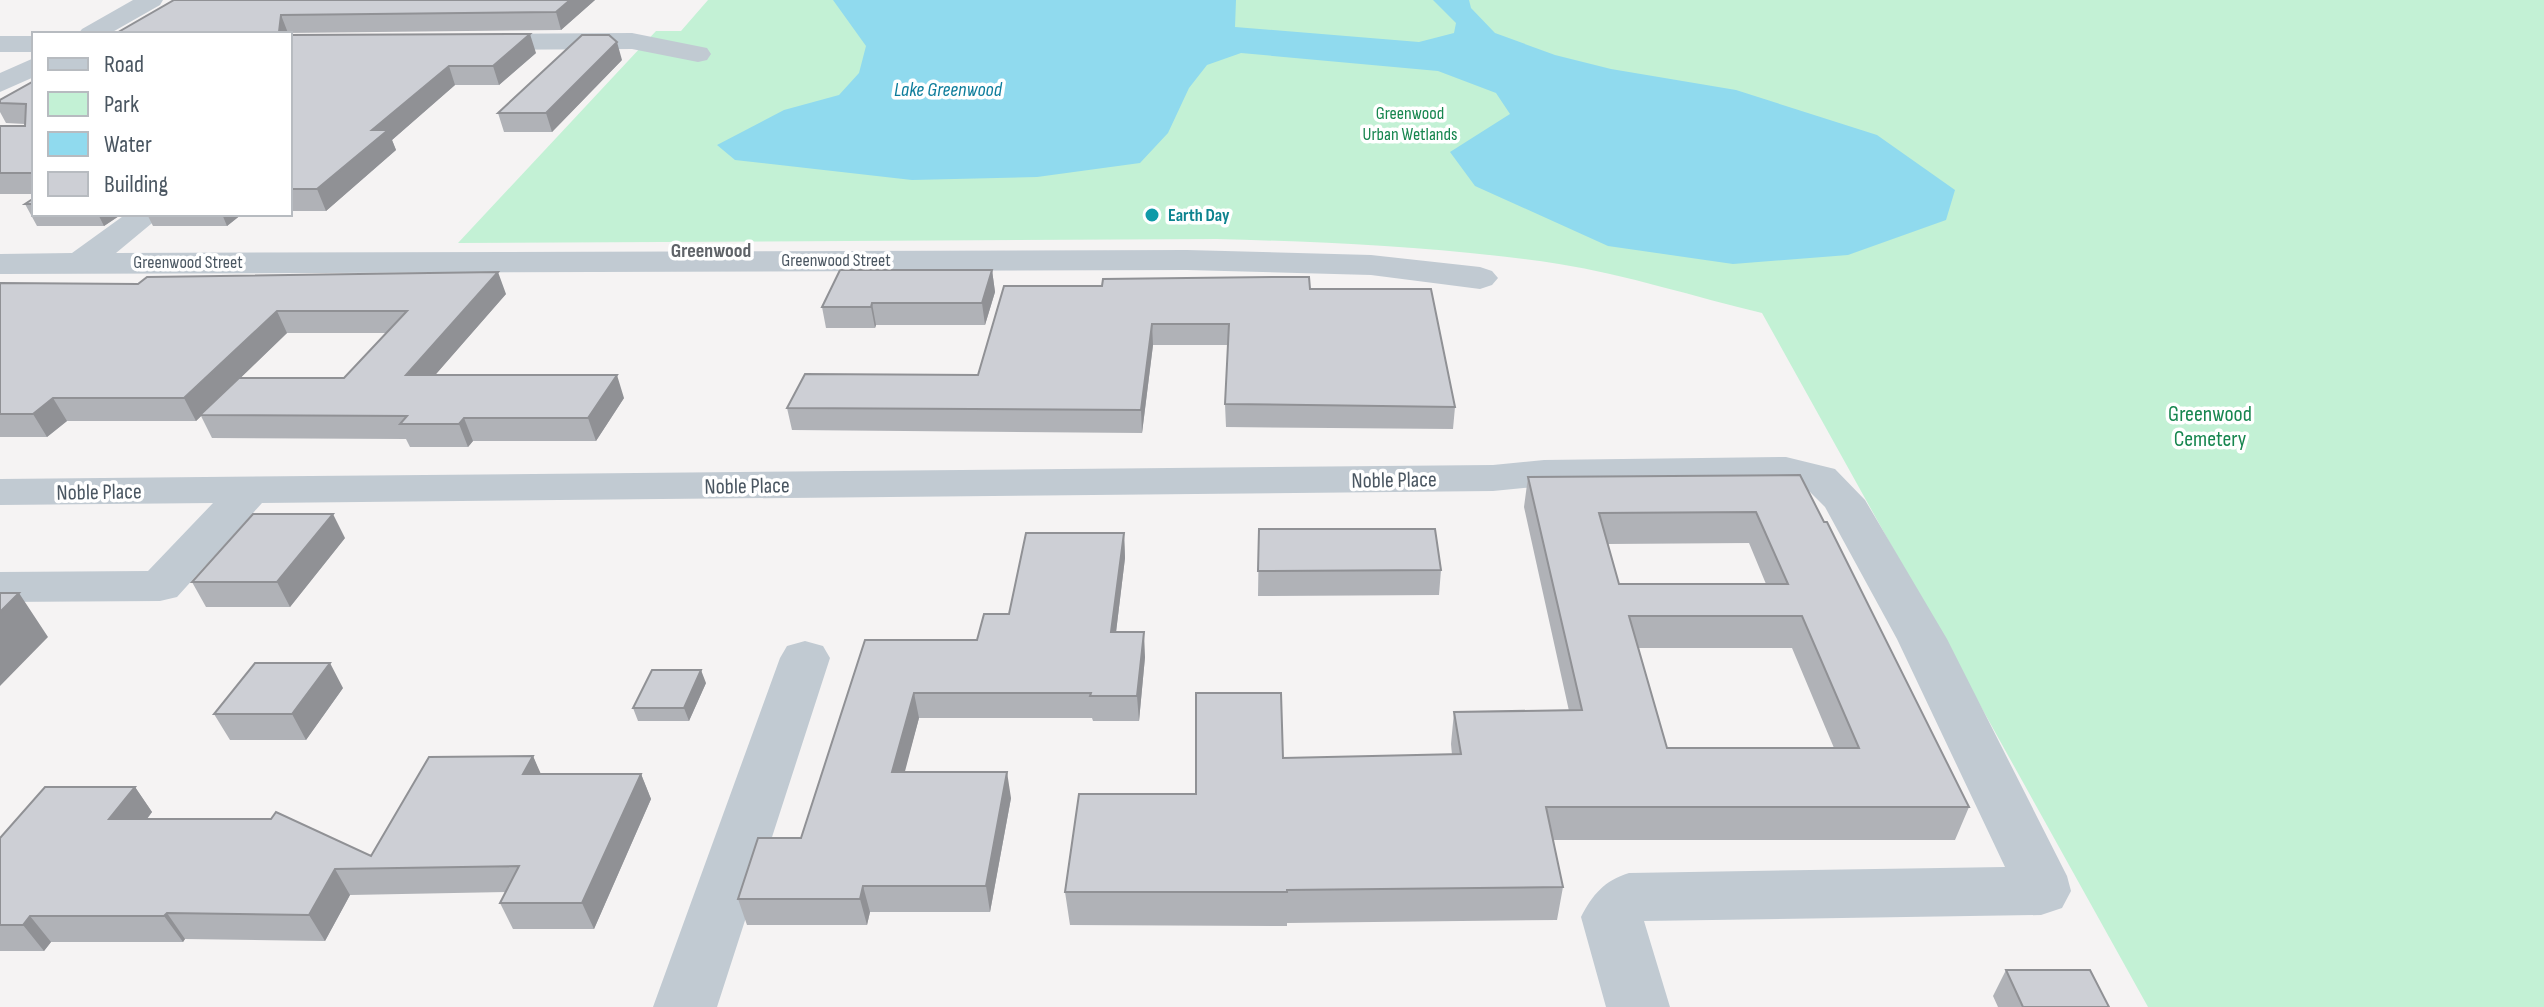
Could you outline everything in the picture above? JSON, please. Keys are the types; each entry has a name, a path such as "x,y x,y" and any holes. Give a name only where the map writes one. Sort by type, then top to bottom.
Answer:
{"street":[{"path":"95,32 151,0"},
{"path":"446,42 632,41 698,54"},
{"path":"0,44 32,44"},
{"path":"0,84 32,67"},
{"path":"81,263 144,216"},
{"name":"Greenwood Street","path":"0,264 1187,260 1371,265 1480,278"},
{"name":"Noble Place","path":"0,492 1493,478 1544,473 1786,470 1820,478 1843,500 1922,639 2038,876 2041,891 1629,897 1611,917 1638,1007"},
{"path":"0,587 160,586 251,489"},
{"path":"685,1007 805,658"}],"green space":[{"name":"Greenwood Cemetery","path":"708,0 2544,0 2544,1007 2148,1007 1762,313 1559,264 1474,253 1346,244 1217,239 458,243 656,31 681,31"}],"water":[{"name":"Lake Greenwood","path":"833,0 1236,0 1235,27 1419,42 1454,33 1456,23 1433,0 1469,0 1471,8 1495,33 1555,55 1611,69 1736,90 1877,135 1955,190 1946,220 1848,255 1733,264 1608,246 1475,186 1450,152 1510,114 1496,93 1438,71 1241,53 1207,65 1189,88 1168,133 1140,163 1037,177 912,180 735,160 717,145 784,110 839,95 859,73 866,46"}],"building":[{"path":"174,0 570,0 556,12 281,15 279,32 118,32"},
{"path":"530,34 493,66 449,66 372,130 388,130 317,189 292,189 292,35"},
{"path":"582,35 609,35 617,42 546,113 498,113"},
{"path":"32,82 32,173 0,173 0,126 25,126 26,104 0,103 0,100"},
{"path":"840,270 992,270 982,303 872,303 871,307 822,307"},
{"path":"498,272 406,375 617,375 588,418 464,418 459,424 400,424 407,416 200,415 239,378 344,378 407,311 277,311 184,398 53,398 33,414 0,414 0,283 138,284 147,277"},
{"path":"1309,277 1310,289 1431,289 1455,407 1225,404 1229,324 1152,324 1141,410 787,408 805,374 978,375 1004,286 1102,286 1103,279"},
{"path":"1800,475 1824,522 1827,522 1969,807 1546,807 1563,887 1065,892 1079,794 1196,794 1196,693 1281,693 1283,758 1461,754 1454,712 1582,710 1528,477","holes":["1756,512 1788,584 1619,584 1599,513","1629,616 1802,616 1859,748 1667,748"]},
{"path":"253,514 333,514 277,582 192,582"},
{"path":"1259,529 1435,529 1441,570 1258,571"},
{"path":"1026,533 1124,533 1111,632 1144,632 1137,696 914,693 892,772 1007,772 986,886 863,886 860,899 738,899 758,838 801,838 865,640 977,640 984,614 1009,614"},
{"path":"0,593 19,593 0,612"},
{"path":"255,663 330,663 292,714 214,714"},
{"path":"652,670 701,670 684,708 633,708"},
{"path":"533,756 523,774 641,774 582,903 500,903 519,866 335,869 309,915 167,913 164,916 30,916 23,925 0,925 0,838 45,787 135,787 109,819 271,819 276,812 371,856 429,757"},
{"path":"2006,970 2090,970 2109,1007 2023,1007"}],"place":[{"name":"Earth Day","path":"1152,215"}],"district":[{"name":"Greenwood","path":"711,250"}],"park label":[{"name":"Greenwood Urban Wetlands","path":"1410,123"}]}
